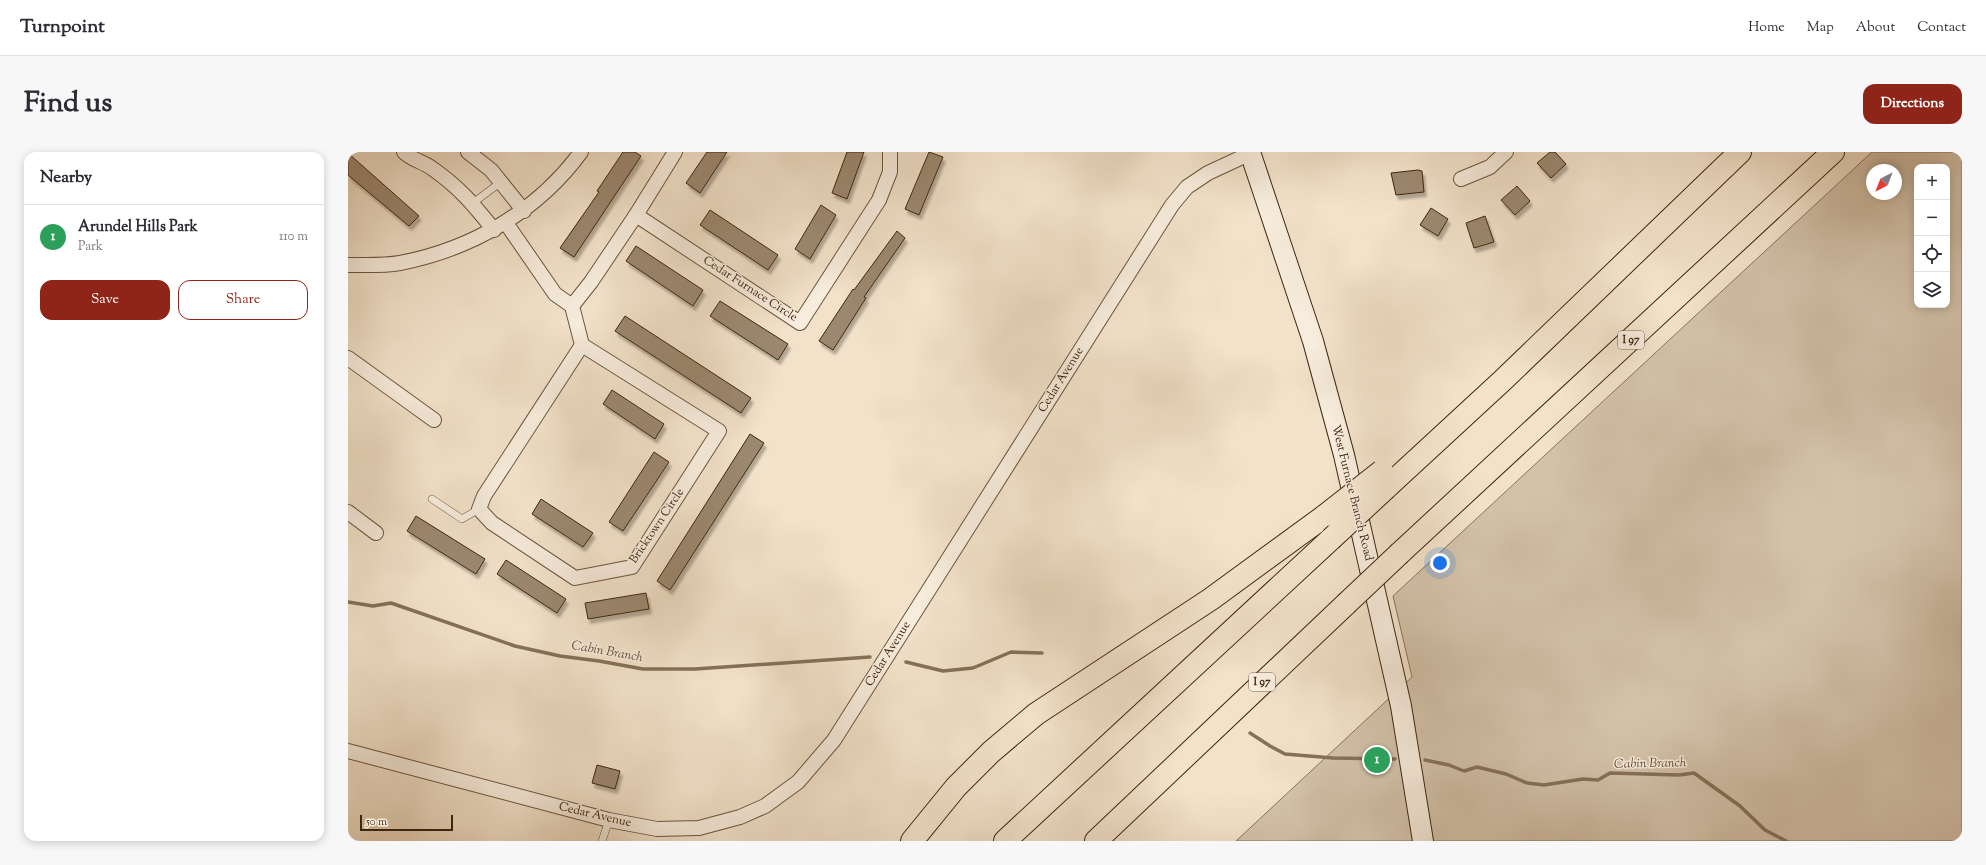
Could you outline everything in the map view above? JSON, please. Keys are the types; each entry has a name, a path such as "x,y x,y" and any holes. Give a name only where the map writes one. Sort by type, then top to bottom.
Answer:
{"highway":[{"path":"1004,841 1331,539 1384,480 1508,375 1739,152"},
{"name":"I 97","path":"1212,730 1400,553 1833,152"},
{"path":"912,841 956,787 991,752 1036,714 1211,599 1326,515 1384,480"},
{"path":"1083,841 1212,730"},
{"path":"1096,841 1212,730"}],"main road":[{"name":"West Furnace Branch Road","path":"1250,152 1313,341 1344,455 1401,706 1423,841"}],"street":[{"path":"404,152 409,157 431,167 449,180 473,204 500,226 555,294 572,306 582,345 484,496 479,509"},
{"path":"468,152 491,170 524,210"},
{"path":"348,265 399,263 441,252 500,226 539,199 568,170 581,152"},
{"path":"572,306 591,282 636,215 675,152"},
{"name":"Cedar Furnace Circle","path":"636,215 800,323 879,200 890,172 890,152"},
{"name":"Cedar Avenue","path":"348,751 609,820 657,829 699,828 740,817 765,806 798,782 834,740 1172,204 1187,187 1208,173 1250,152"},
{"path":"1462,179 1490,166 1506,152"},
{"name":"Bricktown Circle","path":"479,509 492,524 575,578 632,567 719,431 582,345"},
{"path":"348,358 434,420"},
{"path":"348,512 376,533"}],"lane":[{"path":"473,204 501,182"},
{"path":"432,499 462,519 479,509"},
{"path":"602,841 609,820"}],"shaded area":[{"path":"1872,152 1962,152 1962,841 1236,841 1412,677 1393,596"}],"building":[{"path":"623,152 635,152 641,156 574,257 560,248 599,192 597,191"},
{"path":"707,152 727,152 700,193 686,183"},
{"path":"847,152 864,152 847,199 832,193"},
{"path":"929,152 943,157 919,215 905,209"},
{"path":"1550,152 1555,152 1566,164 1551,178 1537,163"},
{"path":"348,153 419,216 409,226 348,175"},
{"path":"1418,170 1422,171 1424,192 1396,195 1391,173"},
{"path":"1517,186 1530,201 1515,215 1501,200"},
{"path":"821,205 836,215 810,259 795,249"},
{"path":"1431,208 1448,219 1438,236 1420,225"},
{"path":"710,210 778,255 768,270 700,225"},
{"path":"1485,216 1494,242 1474,248 1466,223"},
{"path":"897,231 905,238 864,297 866,298 833,350 819,341 853,289 854,290"},
{"path":"636,246 703,290 693,306 626,261"},
{"path":"720,301 788,344 778,360 710,316"},
{"path":"625,316 751,398 741,413 615,331"},
{"path":"612,390 664,424 655,439 603,404"},
{"path":"750,434 764,443 670,590 657,581"},
{"path":"654,452 669,462 623,531 609,522"},
{"path":"541,499 593,533 583,547 532,514"},
{"path":"416,516 485,559 476,574 407,531"},
{"path":"506,560 566,599 557,613 497,574"},
{"path":"646,593 649,609 588,619 585,603"},
{"path":"597,765 620,771 615,789 592,783"}],"waterway":[{"name":"Cabin Branch","path":"348,602 373,606 391,603 515,646 560,656 643,669 695,669 870,657"},
{"name":"Cabin Branch","path":"906,662 943,671 973,668 1011,652 1042,653"},
{"name":"Cabin Branch","path":"1250,733 1285,754 1333,758 1395,759"},
{"name":"Cabin Branch","path":"1425,760 1449,765 1464,771 1477,767 1506,774 1527,783 1544,785 1583,779 1598,780 1610,773 1679,775 1694,773 1740,806 1765,830 1786,841"}],"place":[{"name":"Arundel Hills Park","path":"1377,760"}]}
